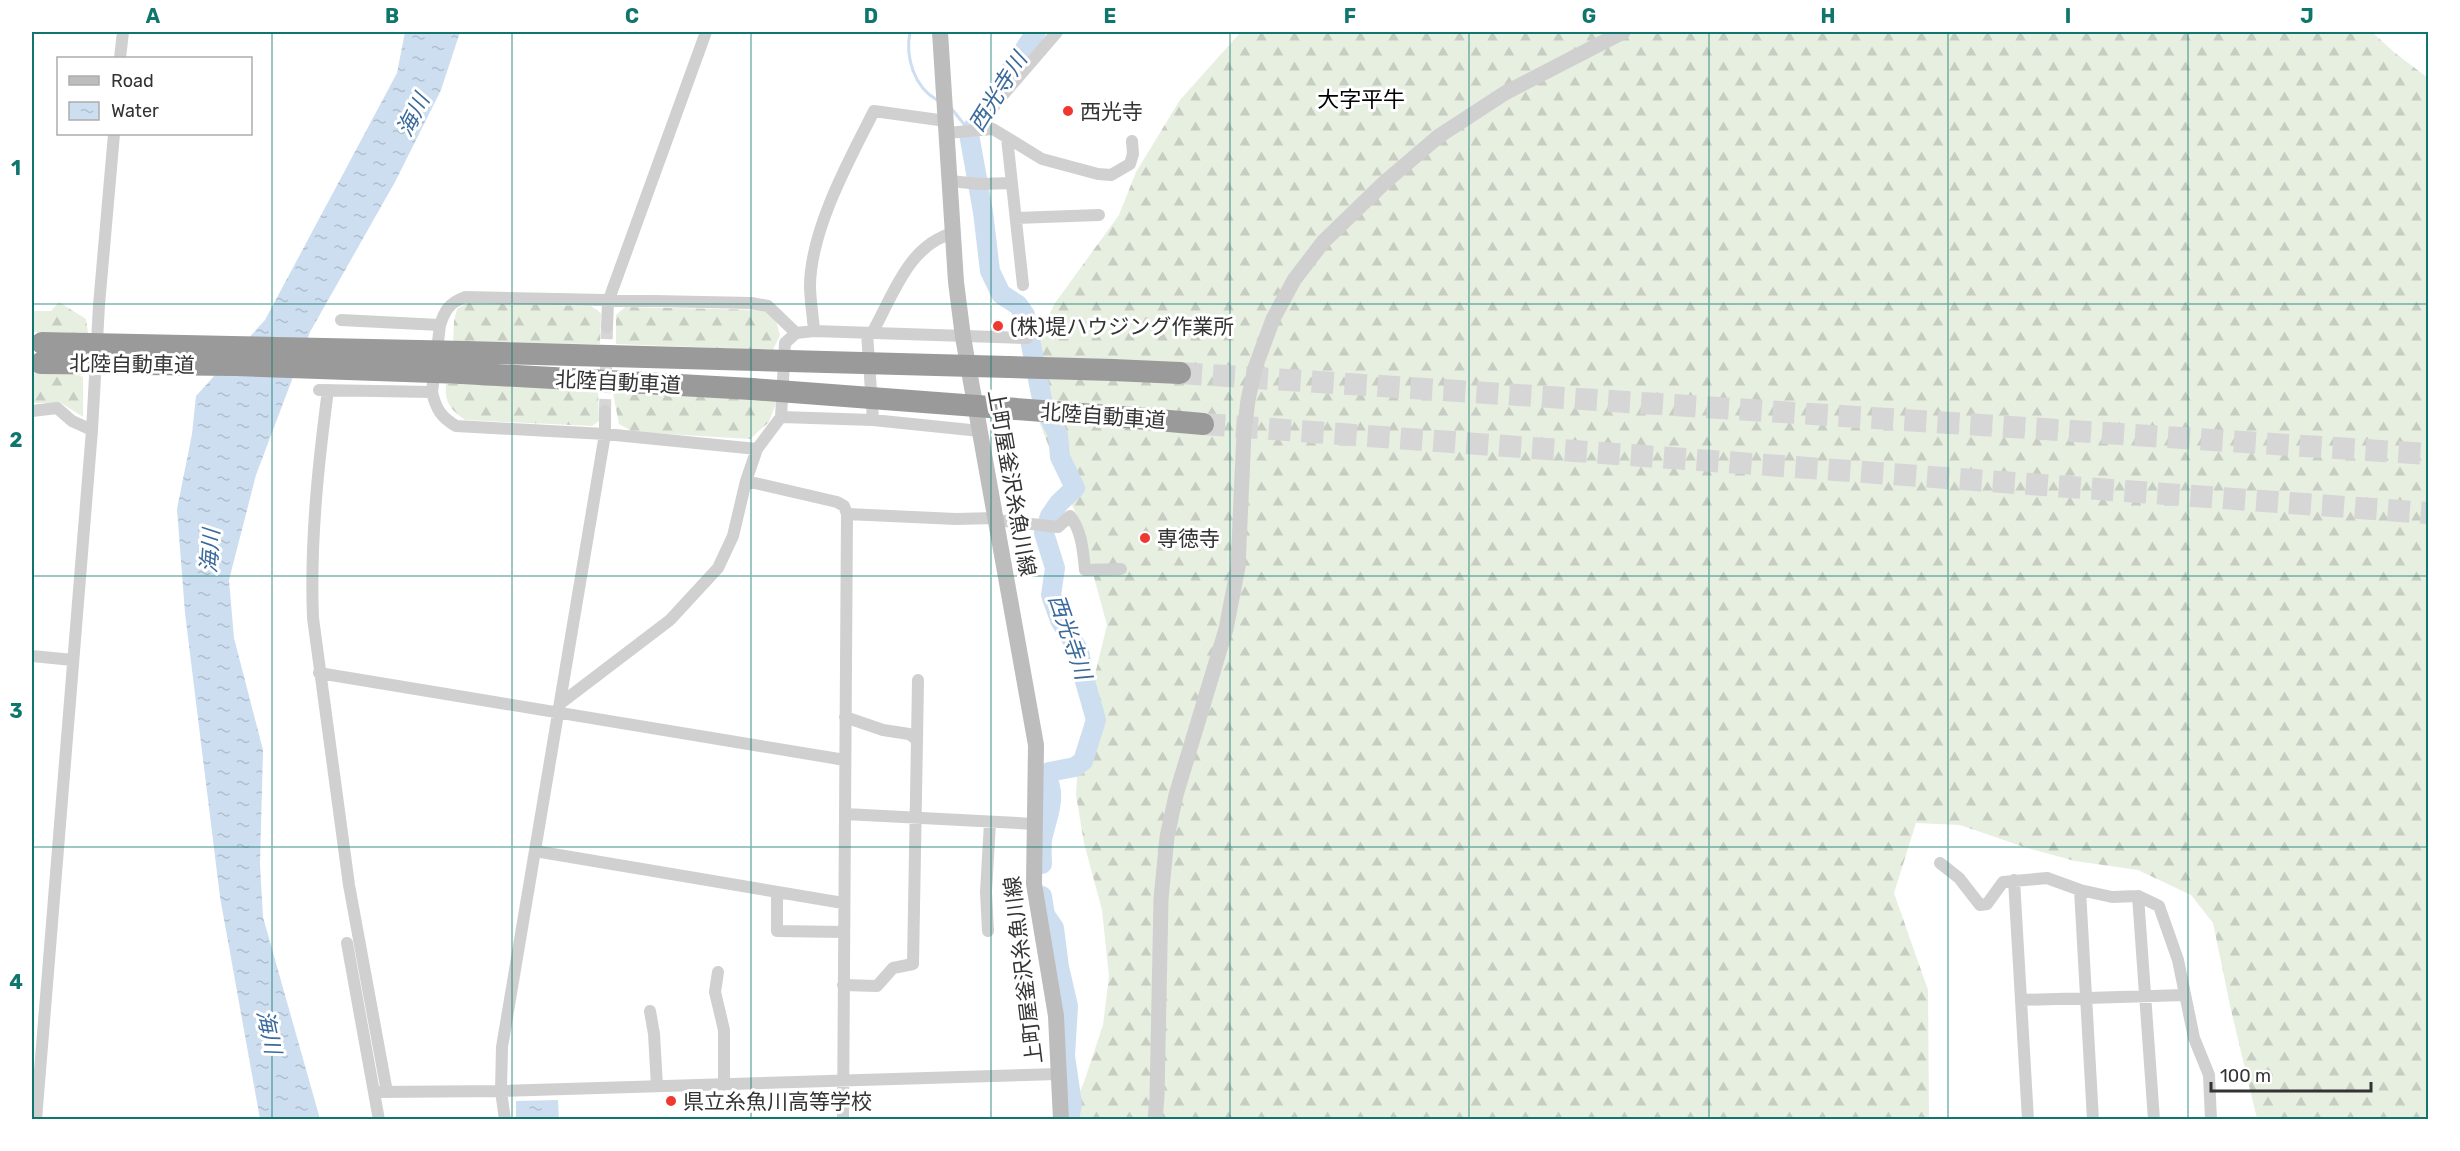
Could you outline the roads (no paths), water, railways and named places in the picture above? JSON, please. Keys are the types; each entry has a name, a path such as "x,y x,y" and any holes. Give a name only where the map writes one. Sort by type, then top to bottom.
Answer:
{"highway":[{"name":"北陸自動車道","path":"36,353 236,365 756,360 1180,373"},
{"name":"北陸自動車道","path":"464,363 752,389 1203,424"}],"main road":[{"name":"上町屋釜沢糸魚川線","path":"940,32 956,282 963,337 1035,735 1038,767 1034,884 1056,1016 1061,1119"}],"street":[{"path":"120,57 123,32"},
{"path":"607,327 608,302 706,32"},
{"path":"983,128 996,103 1057,32"},
{"path":"1155,1119 1162,889 1167,837 1176,795 1226,628 1238,567 1244,432 1248,400 1255,368 1273,319 1294,280 1323,242 1385,182 1439,136 1505,93 1623,32"},
{"path":"814,331 810,284 816,248 836,187 874,111 946,127 993,129 1049,162 1104,175 1111,175 1130,164 1133,154 1132,141"},
{"path":"36,1119 36,1080 92,430 99,305 114,135"},
{"path":"1007,138 1023,285"},
{"path":"950,181 980,184 1012,183"},
{"path":"1016,218 1099,214"},
{"path":"873,420 869,333 914,257 942,236 953,232"},
{"path":"757,449 605,434 456,426 444,419 436,408 432,392 440,325 446,309 452,302 465,297 608,302 751,303 768,306 796,333"},
{"path":"340,320 440,325"},
{"path":"560,708 670,620 718,568 734,536 746,481 757,449 782,417 784,343 796,333 814,331 1027,338"},
{"path":"379,1119 381,1092 349,885 313,618 311,575 317,472 323,390 432,392"},
{"path":"32,411 57,408 72,421 92,430"},
{"path":"505,1119 501,1091 502,1047 605,434 605,411"},
{"path":"782,417 873,420 980,431"},
{"path":"746,481 837,502 844,506 847,514 843,1119"},
{"path":"847,514 996,519 1058,528 1070,516 1079,532 1085,570 1121,569"},
{"path":"32,656 73,660"},
{"path":"319,673 560,708 845,760"},
{"path":"843,985 878,986 893,968 913,964 918,680"},
{"path":"845,717 883,730 909,734 917,740"},
{"path":"845,814 1035,824"},
{"path":"988,931 986,892 990,822"},
{"path":"535,851 843,903"},
{"path":"1940,863 1959,878 1980,904 1987,904 2003,882 2047,878 2080,890 2112,897 2138,896 2159,906 2178,960 2194,1038 2209,1075 2211,1119"},
{"path":"2014,880 2028,1119"},
{"path":"2080,890 2093,1119"},
{"path":"777,892 777,932 844,932"},
{"path":"2138,896 2154,1119"},
{"path":"347,944 381,1092"},
{"path":"718,972 715,992 724,1030 724,1084"},
{"path":"2021,999 2184,995"},
{"path":"650,1011 654,1034 657,1086"},
{"path":"381,1092 842,1082 1058,1074"}],"water":[{"name":"海川","path":"405,32 460,32 441,90 395,182 310,332 256,475 229,580 234,638 263,750 260,864 263,917 320,1119 260,1119 220,897 185,613 177,509 192,434 196,396 265,320 397,73"},
{"path":"558,1100 559,1119 516,1119 516,1101"}],"waterway":[{"path":"910,32 909,51 913,71 922,87 937,100"},
{"name":"西光寺川","path":"1036,32 969,134 983,212 990,271 1001,294 1018,305 1025,315 1043,404 1058,435 1060,457 1075,488 1059,503 1050,516 1044,533 1055,568 1051,595 1060,620 1079,651 1096,720 1083,761 1075,767 1049,772 1046,776 1051,800 1042,840 1042,864"},
{"path":"951,108 967,128"},
{"name":"西光寺川","path":"1042,896 1045,915 1054,928 1059,967 1068,1006 1065,1056 1072,1104 1069,1120"}],"tunnel":[{"path":"605,411 607,327"},
{"path":"1180,373 2428,454"},
{"path":"1203,424 2428,513"}],"place":[{"name":"西光寺","path":"1068,111"},
{"name":"(株)堤ハウジング作業所","path":"998,326"},
{"name":"専徳寺","path":"1145,538"},
{"name":"県立糸魚川高等学校","path":"671,1101"}],"district":[{"name":"大字平牛","path":"1361,99"}]}
